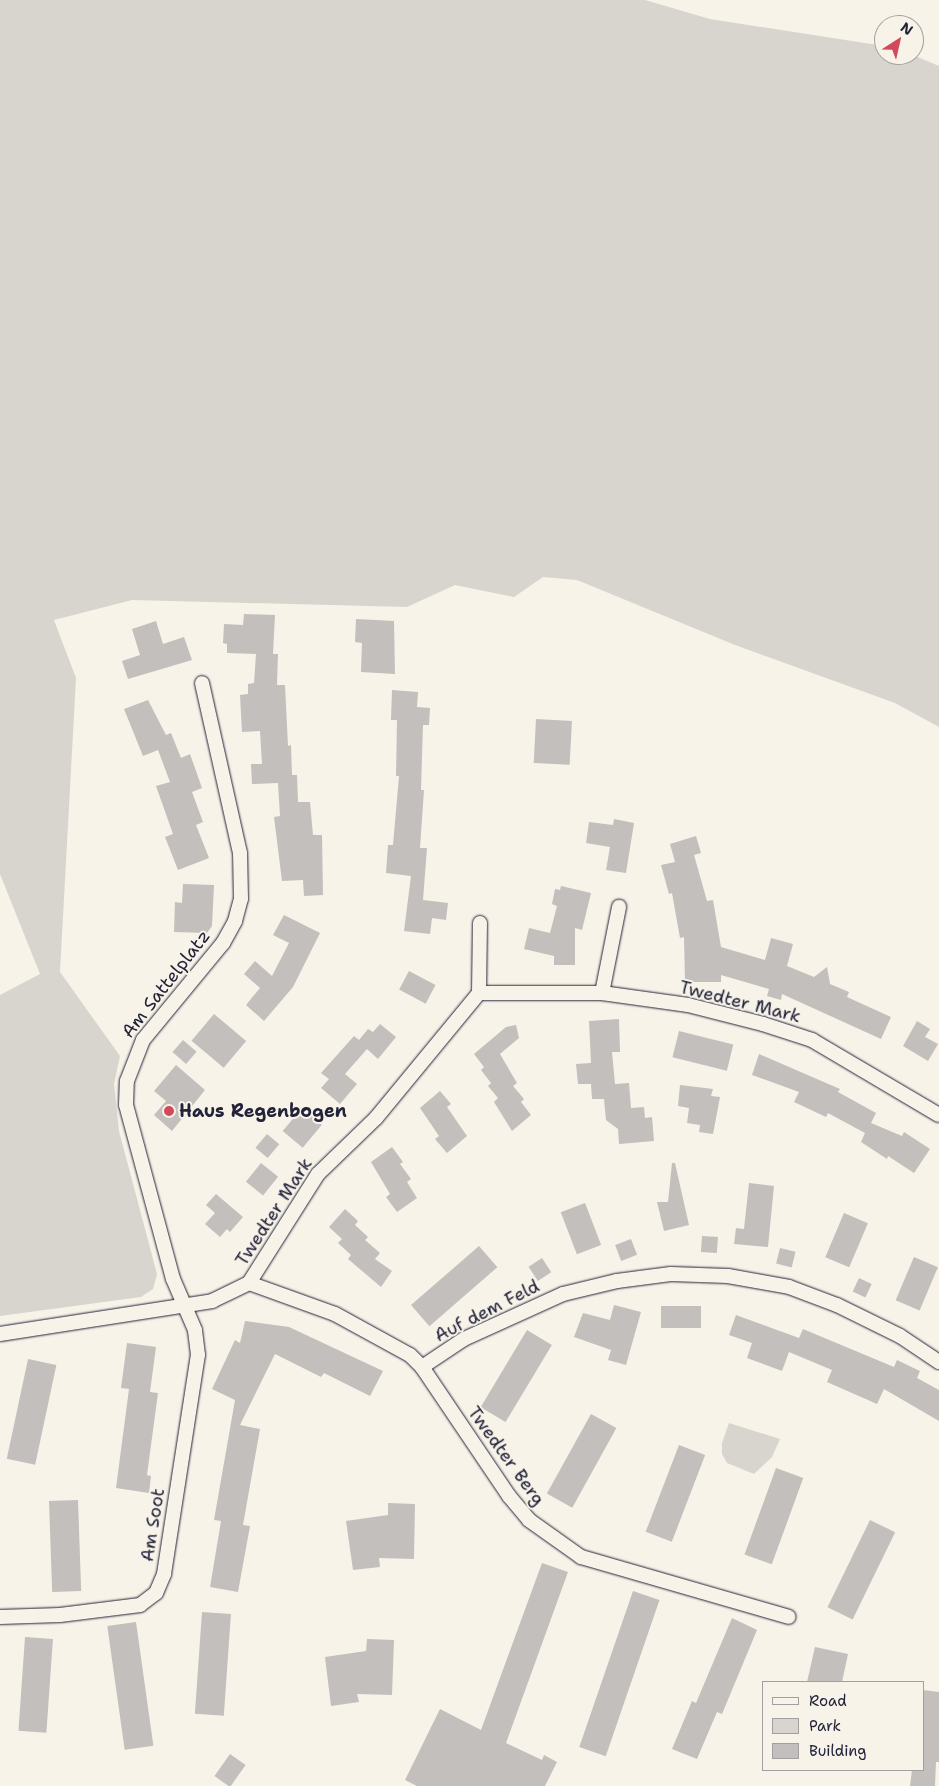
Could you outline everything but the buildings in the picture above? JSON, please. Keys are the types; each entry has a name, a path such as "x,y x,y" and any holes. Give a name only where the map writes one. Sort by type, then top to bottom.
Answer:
{"street":[{"name":"Am Sattelplatz","path":"184,1305 173,1279 126,1105 127,1082 143,1040 223,943 241,899 240,853 202,683"},
{"path":"602,993 620,907"},
{"path":"479,992 480,923"},
{"name":"Twedter Mark","path":"0,1334 212,1301 250,1283 318,1174 382,1112 479,992 602,993 688,1005 763,1024 812,1040 939,1115"},
{"name":"Auf dem Feld","path":"422,1367 464,1339 564,1294 617,1281 671,1274 728,1276 789,1287 861,1316 900,1336 939,1362"},
{"name":"Twedter Berg","path":"250,1283 336,1314 388,1340 422,1367 509,1496 529,1520 558,1543 581,1557 609,1566 789,1617"},
{"name":"Am Soot","path":"0,1617 68,1614 140,1605 156,1592 164,1574 198,1355 195,1330 184,1305"}],"green space":[{"path":"0,0 645,0 710,19 874,44 874,65 924,65 924,60 939,66 939,727 895,703 735,645 577,580 543,577 514,597 455,585 407,607 132,600 54,620 76,678 60,972 120,1056 114,1084 119,1131 157,1274 153,1289 141,1297 0,1316 0,995 40,974 0,874"},
{"path":"729,1423 780,1439 772,1457 754,1474 727,1463 722,1454 722,1443"}],"place":[{"name":"Haus Regenbogen","path":"169,1111"}]}
